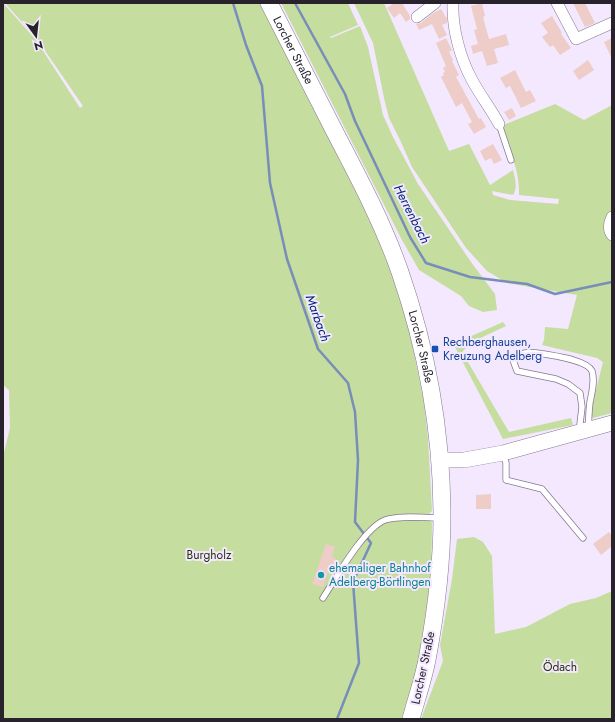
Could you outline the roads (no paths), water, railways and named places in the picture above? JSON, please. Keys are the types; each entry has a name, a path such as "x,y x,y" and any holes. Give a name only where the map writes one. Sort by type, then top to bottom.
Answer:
{"main road":[{"name":"Lorcher Straße","path":"270,3 377,214 400,271 413,313 424,358 434,411 439,460 442,518 437,593 426,661 411,719"},
{"path":"439,460 464,460 503,453 612,423"}],"street":[{"path":"417,17 435,3"},
{"path":"453,3 452,13 463,59 471,79 499,124"},
{"path":"557,3 576,39 612,23"},
{"path":"612,217 609,228 612,235"}],"lane":[{"path":"499,124 511,160"},
{"path":"525,354 542,354 583,363 590,369 593,380 588,422 585,430 580,424 582,407 580,393 568,384 556,379 517,371 513,360 516,356 525,354"},
{"path":"503,453 506,463 506,480 542,489 583,538"},
{"path":"324,598 360,544 375,526 384,521 395,518 442,518"}],"waterway":[{"name":"Marbach","path":"233,3 246,45 262,86 270,183 287,259 318,349 348,383 355,412 358,460 355,522 371,543 353,582 359,663 337,719"},
{"name":"Herrenbach","path":"295,3 345,94 355,121 410,237 426,263 470,277 527,284 555,294 612,282"}],"place":[{"name":"Rechberghausen, Kreuzung Adelberg","path":"435,349"},
{"name":"ehemaliger Bahnhof Adelberg-Börtlingen","path":"321,575"}],"park label":[{"name":"Burgholz","path":"209,555"},
{"name":"Ödach","path":"560,667"}]}
